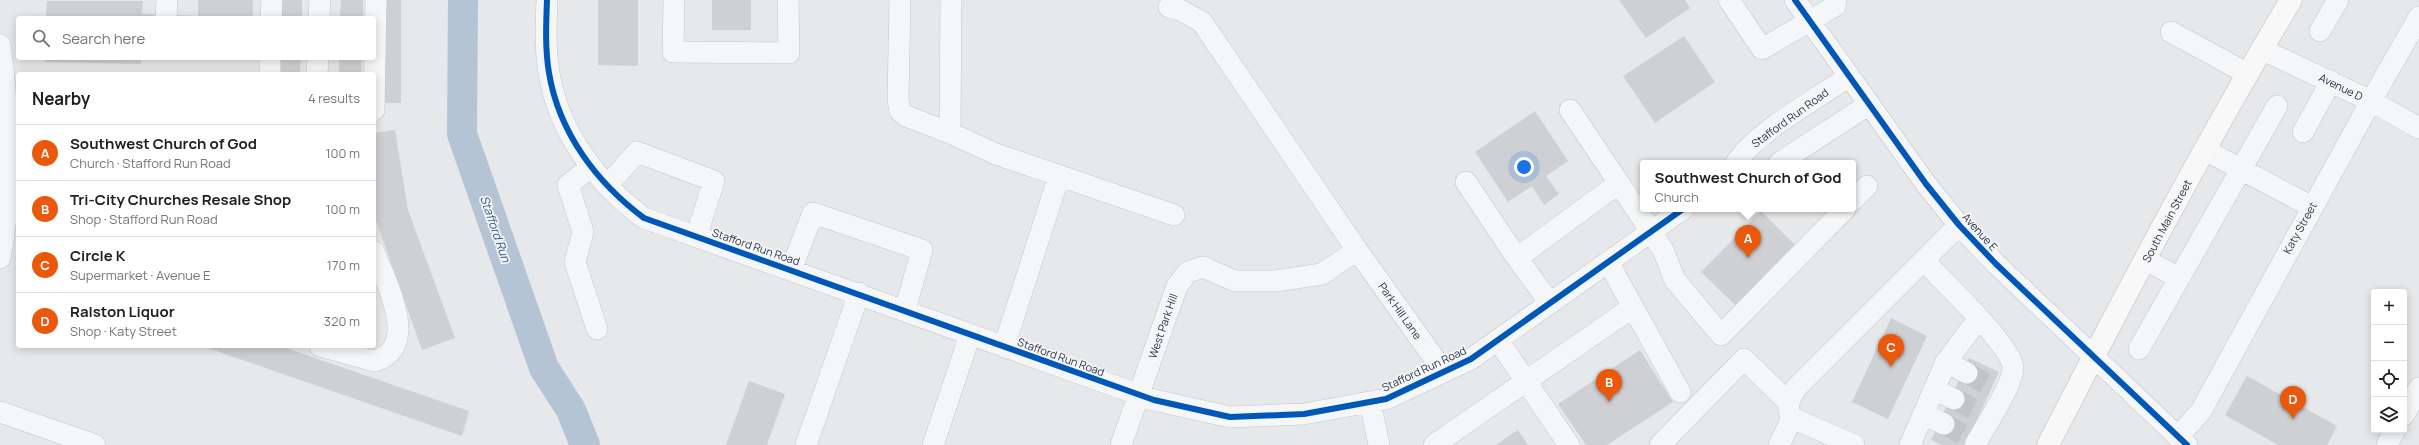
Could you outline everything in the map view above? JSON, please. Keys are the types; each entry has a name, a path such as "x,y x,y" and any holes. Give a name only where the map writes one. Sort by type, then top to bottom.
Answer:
{"highway":[{"name":"South Main Street","path":"2048,445 2094,356 2205,150 2261,49 2291,0"}],"street":[{"path":"166,0 166,16"},
{"path":"271,16 272,0"},
{"path":"319,16 320,0"},
{"path":"376,0 376,16"},
{"name":"Stafford Run Road","path":"547,0 547,56 554,92 568,129 591,167 607,186 644,218 858,293 970,335 1139,395 1230,417 1304,414 1386,399 1472,359 1679,212"},
{"path":"674,0 673,52 789,53 788,0"},
{"path":"900,0 898,100 900,111 906,116 950,132 996,154 1174,215"},
{"path":"950,132 951,0"},
{"path":"1729,0 1762,50 1835,6 1836,0"},
{"name":"Avenue E","path":"1795,0 1868,105 1926,184 1959,224 1996,264 2182,441"},
{"path":"2320,31 2338,0"},
{"name":"Park Hill Lane","path":"1169,8 1180,10 1202,22 1356,250 1444,372"},
{"name":"Katy Street","path":"2182,441 2201,411 2370,101 2419,17"},
{"path":"2171,32 2248,74"},
{"path":"0,45 7,126 8,180 0,256"},
{"name":"Avenue D","path":"2261,49 2330,81 2419,128"},
{"path":"270,60 270,72"},
{"path":"317,72 318,60"},
{"path":"375,60 375,72"},
{"name":"Stafford Run Road","path":"1738,160 1741,155 1762,136 1848,77"},
{"path":"2304,132 2330,81"},
{"path":"1784,160 1868,105"},
{"path":"2139,349 2277,106"},
{"path":"1570,110 1663,250 1675,280 1721,335 1842,212"},
{"path":"2205,150 2312,207"},
{"path":"607,186 637,152 714,181 696,237"},
{"path":"591,167 568,185 583,232 575,262 597,329"},
{"path":"1004,347 1059,176"},
{"path":"1466,182 1550,304"},
{"path":"1517,258 1619,183"},
{"path":"1856,197 1867,186"},
{"path":"791,270 813,213 922,250 905,310"},
{"path":"1779,445 1796,388 1924,261 1959,224"},
{"name":"West Park Hill","path":"1121,445 1177,286 1188,272 1203,267 1235,281 1275,281 1322,274 1356,250"},
{"path":"332,348 374,360 382,358 391,351 396,341 397,313 376,257"},
{"path":"2146,260 2179,278"},
{"path":"1924,261 1979,318 2009,354 2013,368 1997,389 1973,440"},
{"path":"1608,262 1680,392"},
{"path":"806,445 858,293"},
{"path":"1434,445 1633,307"},
{"path":"1910,445 1946,362 1979,318"},
{"path":"932,445 970,335"},
{"path":"1498,340 1569,445"},
{"path":"1660,445 1744,359 1790,410 1854,445"},
{"path":"1946,362 1967,374"},
{"path":"2407,410 2419,388"},
{"path":"1934,390 1954,399"},
{"path":"1370,402 1379,445"},
{"path":"0,412 95,445"},
{"path":"1924,414 1944,424"},
{"path":"2387,445 2394,433"}],"building":[{"path":"198,0 253,0 253,16 198,16"},
{"path":"279,0 302,0 302,16 279,16"},
{"path":"341,0 363,0 363,16 340,16"},
{"path":"384,0 401,0 401,103 383,103"},
{"path":"598,0 638,0 638,66 598,65"},
{"path":"712,0 751,0 751,30 712,30"},
{"path":"1619,0 1685,0 1690,8 1646,38"},
{"path":"47,1 143,1 142,14 198,16 46,16"},
{"path":"1684,36 1715,82 1655,123 1623,76"},
{"path":"45,60 141,60 141,64 45,62"},
{"path":"278,60 301,60 300,72 277,72"},
{"path":"339,60 362,60 361,72 339,72"},
{"path":"1535,111 1568,161 1546,176 1559,194 1544,205 1532,186 1508,202 1475,152"},
{"path":"395,130 408,210 455,338 422,350 376,221 376,133"},
{"path":"1760,212 1762,212 1795,245 1735,305 1701,272"},
{"path":"1891,318 1927,336 1888,419 1852,402"},
{"path":"208,348 286,348 469,411 462,436"},
{"path":"1640,350 1673,402 1607,445 1586,445 1558,404"},
{"path":"1969,358 1999,372 1965,445 1942,445 1931,440"},
{"path":"2247,376 2337,426 2327,445 2278,445 2225,415"},
{"path":"749,381 785,394 767,445 726,445"},
{"path":"1518,430 1528,445 1496,445"}],"waterway":[{"name":"Stafford Run","path":"463,0 462,134 544,368 571,410 585,445"}],"tunnel":[{"path":"1967,373 1990,386"},
{"path":"1954,399 1978,411"},
{"path":"1944,424 1965,435"}],"cycle path":[{"path":"547,0 546,37 549,73 561,116 571,136 596,173 611,189 644,218 1154,400 1230,417 1304,414 1386,399 1471,359 1679,212"},
{"path":"1795,0 1926,184 1959,225 1996,264 2187,445"}],"place":[{"name":"Southwest Church of God","path":"1748,258"},
{"name":"Circle K","path":"1891,367"},
{"name":"Tri-City Churches Resale Shop","path":"1609,402"},
{"name":"Ralston Liquor","path":"2293,419"}]}
